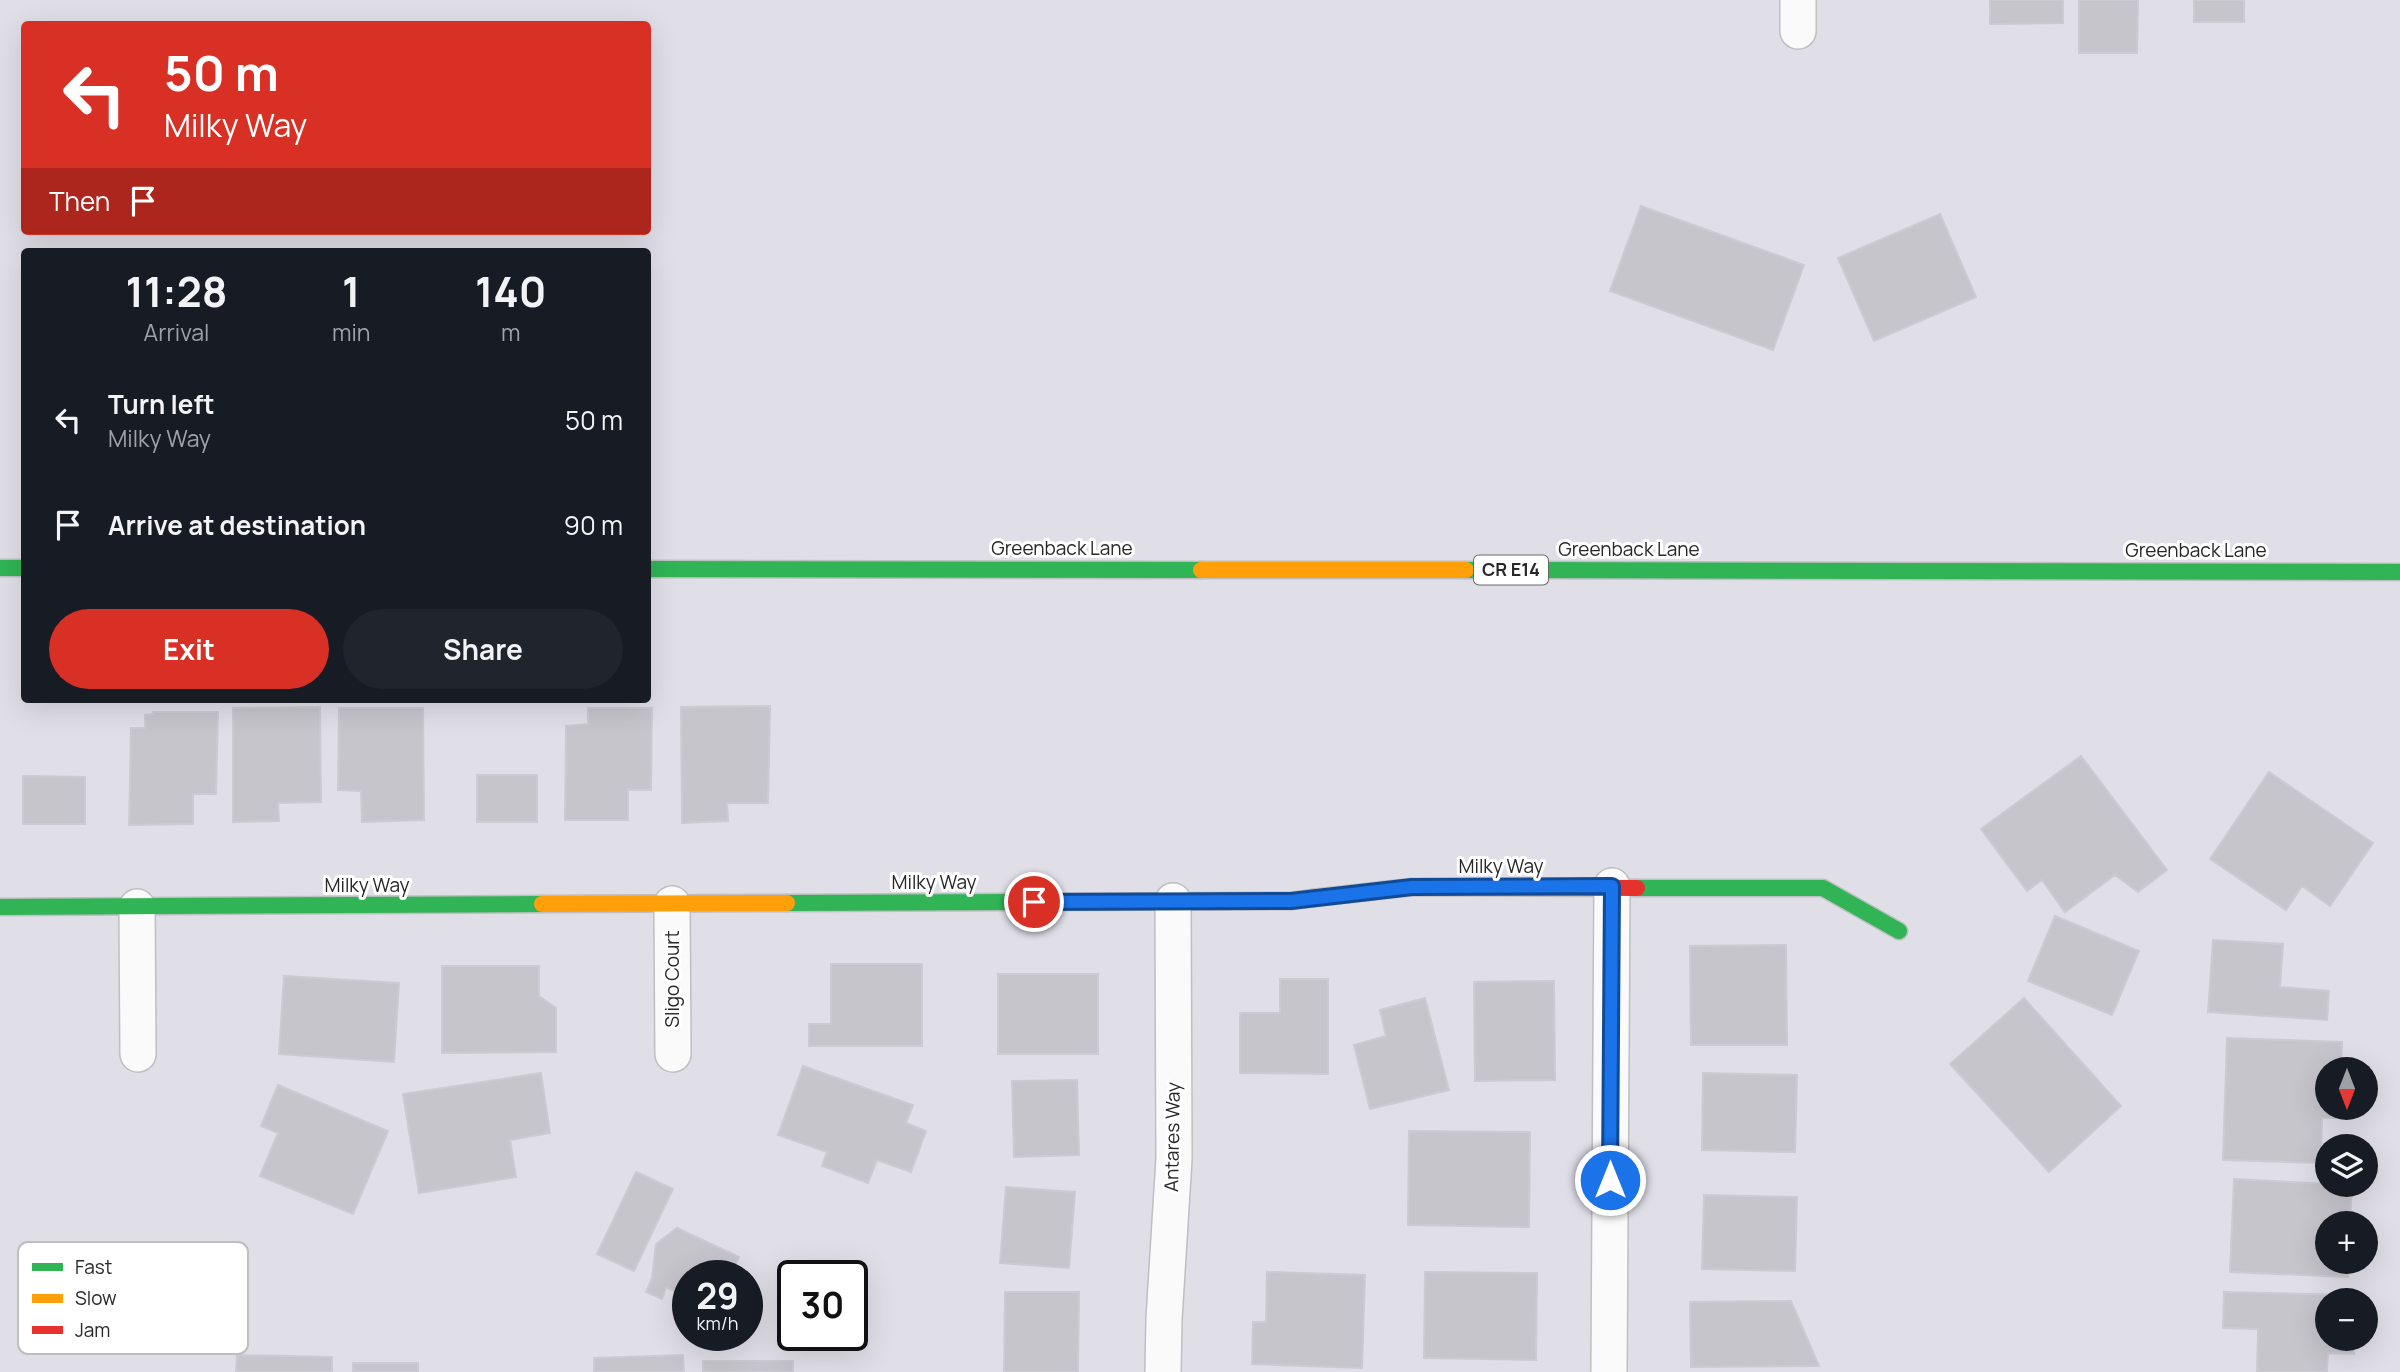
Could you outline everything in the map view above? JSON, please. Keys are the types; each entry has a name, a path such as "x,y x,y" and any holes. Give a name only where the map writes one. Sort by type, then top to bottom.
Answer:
{"street":[{"path":"0,568 21,568"},
{"name":"Greenback Lane","path":"651,569 2400,572"},
{"path":"1609,1372 1612,886"},
{"name":"Milky Way","path":"0,907 1291,901 1412,887 1823,888 1899,931"},
{"name":"Antares Way","path":"1163,1372 1174,1158 1173,901"},
{"name":"Sligo Court","path":"672,904 673,1054"},
{"path":"137,907 138,1054"}],"building":[{"path":"1990,0 2063,0 2063,23 1990,24"},
{"path":"2079,0 2138,0 2137,53 2079,53"},
{"path":"2194,0 2244,0 2244,22 2194,22"},
{"path":"1641,206 1804,265 1773,350 1610,291"},
{"path":"1940,214 1976,297 1874,341 1838,258"},
{"path":"770,706 768,803 727,803 728,821 682,823 681,707"},
{"path":"320,707 321,802 278,803 279,821 233,822 233,708"},
{"path":"339,708 423,708 424,820 362,822 361,791 338,790"},
{"path":"588,708 652,708 651,790 628,790 628,820 565,820 566,726 588,724"},
{"path":"153,712 218,712 216,794 193,794 193,824 129,825 131,728 145,728 145,715"},
{"path":"2081,756 2167,870 2138,892 2115,875 2065,912 2042,880 2027,891 1981,829"},
{"path":"2269,772 2373,843 2330,906 2302,886 2286,910 2210,859"},
{"path":"477,775 537,775 537,822 477,822"},
{"path":"23,776 85,777 85,824 23,824"},
{"path":"2055,916 2139,951 2112,1015 2028,981"},
{"path":"2213,940 2283,944 2280,987 2329,991 2327,1020 2208,1012"},
{"path":"1786,945 1787,1045 1691,1045 1690,946"},
{"path":"831,964 922,964 922,1046 809,1046 809,1024 831,1024"},
{"path":"442,966 539,966 539,996 556,1008 556,1052 442,1053"},
{"path":"998,974 1098,974 1098,1054 998,1054"},
{"path":"284,976 399,983 394,1062 279,1054"},
{"path":"1280,979 1328,979 1328,1074 1240,1073 1240,1013 1280,1013"},
{"path":"1554,981 1555,1080 1475,1081 1474,982"},
{"path":"1425,998 1449,1090 1370,1109 1354,1045 1386,1036 1380,1010"},
{"path":"2024,998 2121,1106 2049,1172 1950,1064"},
{"path":"2227,1038 2342,1042 2341,1057 2315,1057 2315,1120 2322,1120 2322,1134 2315,1134 2315,1163 2223,1160"},
{"path":"803,1066 913,1105 906,1123 926,1131 911,1172 877,1160 868,1183 822,1166 827,1152 778,1135"},
{"path":"541,1073 550,1133 510,1140 516,1177 419,1193 403,1094"},
{"path":"1703,1073 1797,1075 1795,1152 1702,1150"},
{"path":"1077,1080 1079,1155 1014,1157 1012,1081"},
{"path":"278,1085 388,1131 353,1214 260,1176 278,1133 261,1126"},
{"path":"1409,1131 1530,1132 1529,1227 1408,1225"},
{"path":"636,1172 673,1189 634,1271 597,1254"},
{"path":"2234,1179 2315,1183 2315,1197 2351,1197 2351,1211 2315,1211 2315,1274 2348,1274 2348,1277 2230,1272"},
{"path":"1006,1187 1075,1192 1069,1268 1000,1263"},
{"path":"1704,1195 1797,1197 1795,1271 1702,1269"},
{"path":"677,1228 739,1257 738,1260 672,1260 672,1290 666,1287 662,1299 646,1292 652,1278 656,1244"},
{"path":"1267,1272 1365,1275 1362,1368 1252,1364 1253,1322 1266,1322"},
{"path":"1425,1272 1537,1273 1536,1360 1424,1358"},
{"path":"1005,1292 1079,1292 1078,1372 1004,1372"},
{"path":"2224,1292 2315,1294 2315,1351 2354,1351 2354,1354 2328,1353 2327,1372 2257,1372 2258,1329 2223,1328"},
{"path":"1791,1301 1819,1366 1691,1367 1690,1302"},
{"path":"237,1355 332,1357 332,1372 236,1372"},
{"path":"683,1355 684,1372 594,1372 594,1358"},
{"path":"703,1361 793,1361 793,1372 703,1372"},
{"path":"353,1363 418,1363 418,1372 353,1372"}],"traffic: fast":[{"path":"0,568 21,568"},
{"path":"651,569 1201,570"},
{"path":"1466,570 2400,572"},
{"path":"1637,888 1823,888 1899,931"},
{"path":"787,903 1291,901 1313,898"},
{"path":"0,907 542,904"}],"traffic: slow":[{"path":"1201,570 1466,570"},
{"path":"542,904 787,903"}],"traffic: jam":[{"path":"1313,898 1412,887 1637,888"}],"route":[{"path":"1034,902 1291,901 1412,887 1612,886 1610,1180"}]}
